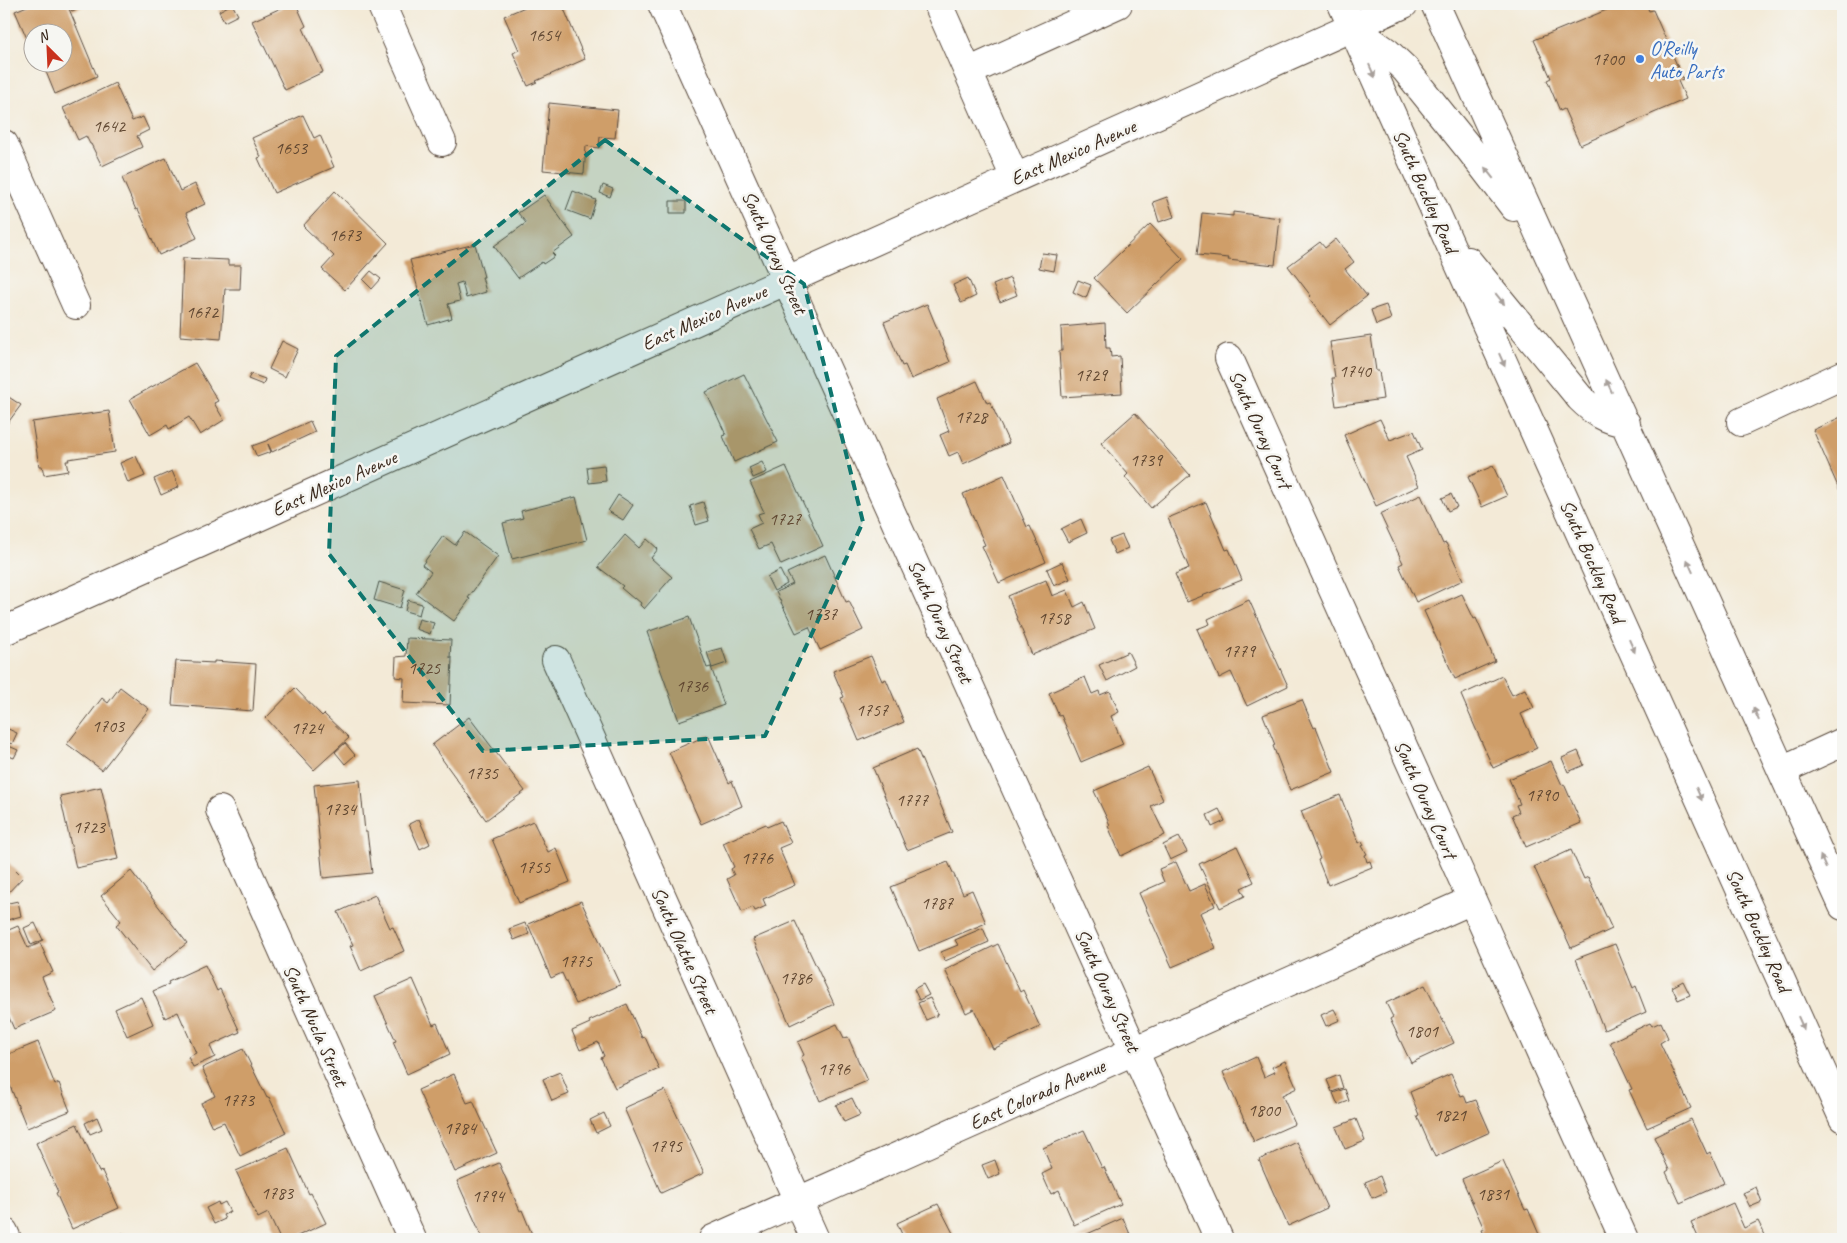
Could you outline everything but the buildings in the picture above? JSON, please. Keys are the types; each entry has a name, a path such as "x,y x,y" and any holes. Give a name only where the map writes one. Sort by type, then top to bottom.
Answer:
{"street":[{"path":"380,4 442,142"},
{"name":"South Ouray Street","path":"662,4 1219,1239"},
{"path":"938,4 1015,178"},
{"path":"968,72 1118,4"},
{"name":"East Mexico Avenue","path":"4,631 1015,178 1347,15 1404,4"},
{"path":"1435,4 1843,906"},
{"path":"1347,15 1405,68 1500,187 1548,255"},
{"name":"South Buckley Road","path":"1347,15 1843,1118"},
{"path":"4,144 76,305"},
{"path":"1446,235 1580,398 1597,413 1606,418 1626,423"},
{"name":"South Ouray Court","path":"1229,358 1624,1239"},
{"path":"1741,422 1843,376"},
{"name":"South Olathe Street","path":"556,660 815,1239"},
{"path":"1782,770 1843,742"},
{"name":"South Nucla Street","path":"220,810 412,1239"},
{"name":"East Colorado Avenue","path":"713,1239 1472,900"},
{"path":"4,1232 7,1239"}],"highlighted area":[{"path":"605,140 804,284 863,522 765,736 483,751 329,554 336,356"}],"place":[{"name":"O'Reilly Auto Parts","path":"1640,59"}]}
